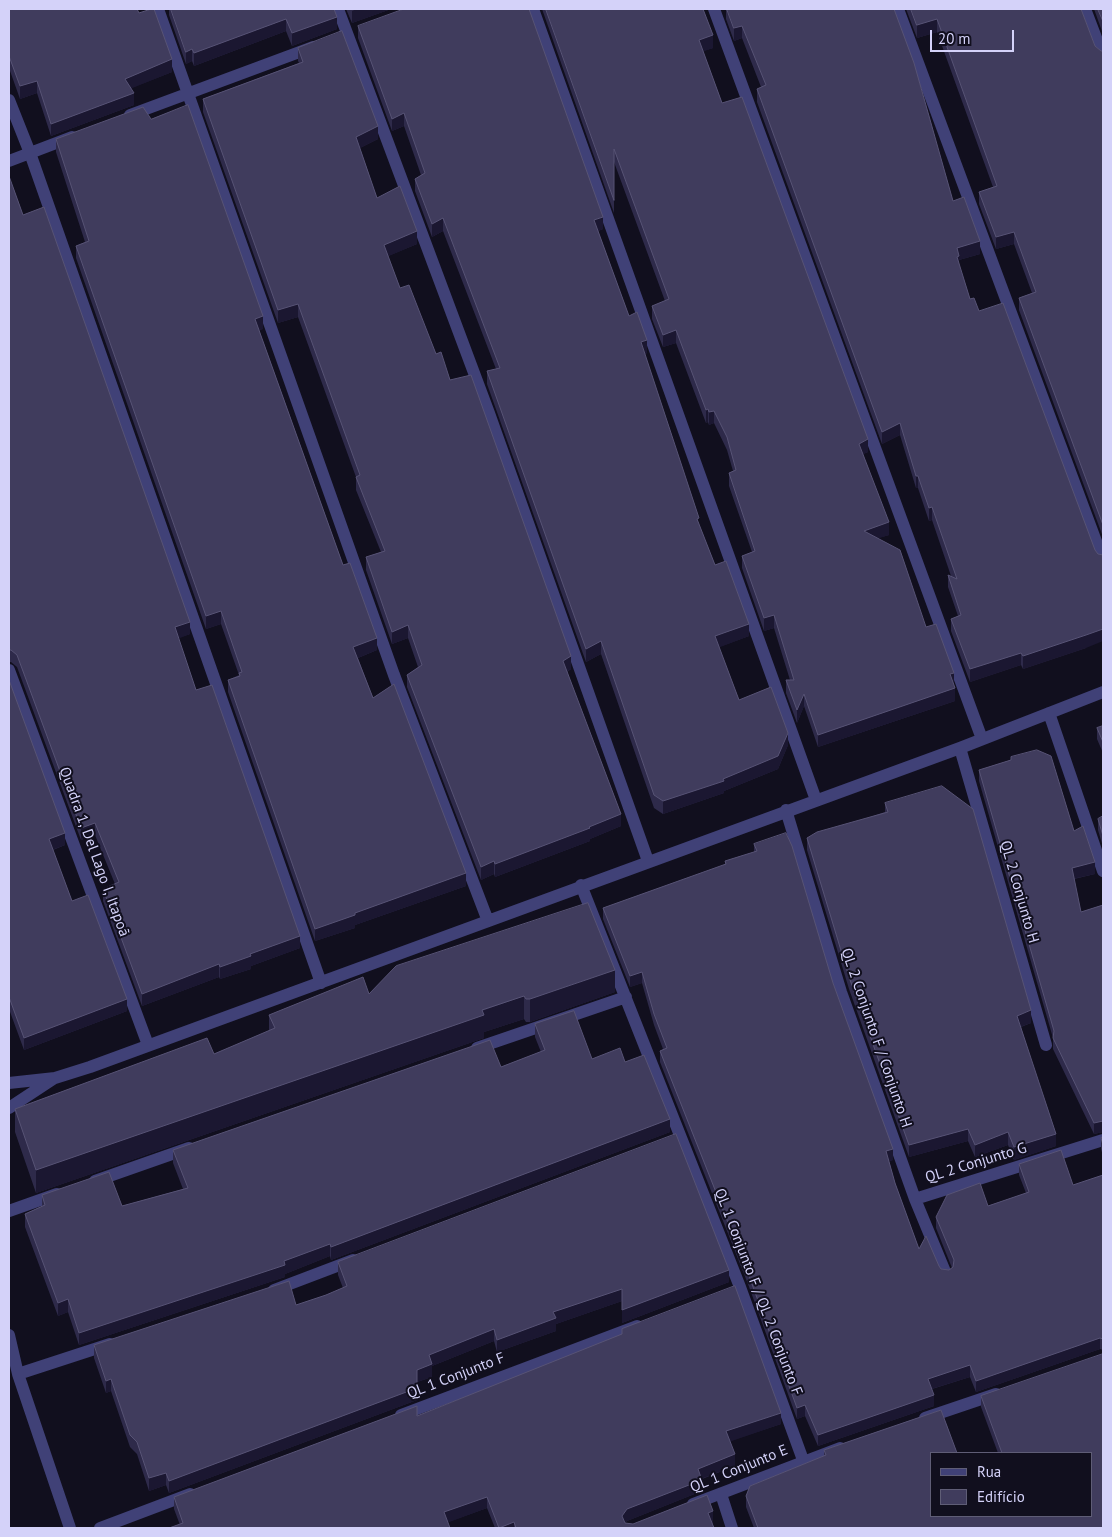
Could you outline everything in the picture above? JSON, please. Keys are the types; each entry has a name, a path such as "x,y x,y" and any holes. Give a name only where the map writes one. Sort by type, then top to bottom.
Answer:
{"street":[{"path":"158,9 394,675 488,921"},
{"path":"338,9 342,36 489,413 648,861"},
{"path":"533,9 816,800"},
{"path":"714,9 982,740"},
{"path":"898,9 1103,560"},
{"path":"1085,9 1103,56"},
{"path":"114,122 342,36"},
{"path":"9,100 30,153 321,982"},
{"path":"9,161 86,132"},
{"name":"Quadra 1, Del Lago I, Itapoã","path":"9,670 148,1045"},
{"path":"9,1083 55,1078 148,1045 786,810 982,740 1103,692"},
{"path":"1049,713 1103,871"},
{"name":"QL 2 Conjunto H","path":"960,748 1046,1045"},
{"name":"QL 2 Conjunto F / Conjunto H","path":"786,810 840,992 915,1199 946,1274"},
{"name":"QL 1 Conjunto F / QL 2 Conjunto F","path":"581,885 626,997 676,1137 803,1460"},
{"path":"467,1052 626,997"},
{"path":"9,1108 55,1078"},
{"name":"QL 2 Conjunto G","path":"915,1199 1103,1140"},
{"path":"84,1185 205,1143"},
{"path":"9,1211 65,1192"},
{"path":"263,1294 362,1256"},
{"name":"QL 1 Conjunto F","path":"388,1420 647,1322"},
{"path":"9,1335 18,1374 70,1528"},
{"path":"18,1374 122,1340"},
{"path":"916,1422 1009,1389"},
{"name":"QL 1 Conjunto E","path":"684,1508 803,1460 850,1444"},
{"path":"100,1528 202,1490"},
{"path":"721,1494 732,1528"}],"building":[{"path":"9,9 137,9 139,13 154,9 172,59 125,79 134,93 51,124 37,81 20,86 9,56"},
{"path":"171,9 334,9 337,17 292,33 286,19 194,53 192,49 186,52"},
{"path":"404,9 529,9 603,217 594,220 629,316 637,312 647,340 641,342 699,518 697,519 715,565 726,561 749,624 715,636 739,700 771,687 788,733 778,756 723,779 724,781 663,801 654,795 601,641 586,649 487,371 500,368 443,218 432,224 415,179 425,173 404,113 392,119 358,26"},
{"path":"546,9 703,9 713,35 699,40 722,103 742,97 868,439 859,444 889,522 864,531 900,550 926,627 936,624 954,673 950,674 955,688 818,735 804,694 797,710 786,680 794,680 774,615 764,618 742,556 755,551 729,473 736,470 727,437 714,411 709,412 708,409 706,410 676,330 663,335 652,306 669,299 614,149 614,200"},
{"path":"727,9 894,9 914,63 953,201 964,197 980,241 957,248 959,256 957,257 970,299 974,298 979,311 1003,303 1095,550 1098,554 1103,555 1103,629 1023,656 1021,653 970,669 951,619 961,615 948,575 957,579 932,507 929,508 918,476 916,476 900,423 882,432 757,89 766,85 742,26 734,28"},
{"path":"911,9 1081,9 1095,46 1103,51 1103,525 1019,298 1036,292 1014,232 996,237 979,192 997,186 937,19 917,25"},
{"path":"1098,9 1103,9 1103,21"},
{"path":"342,31 378,126 356,137 377,198 400,186 417,231 384,245 400,288 409,285 436,354 441,352 450,380 471,375 571,656 563,661 621,814 590,828 495,864 494,861 481,867 407,675 422,665 408,625 392,632 366,557 385,551 356,477 360,475 298,304 278,310 203,99 303,62 298,48"},
{"path":"188,105 263,316 255,319 343,565 350,563 377,638 353,647 373,698 394,684 466,873 315,929 228,680 240,676 239,673 242,672 221,611 206,616 76,246 89,241 56,139 143,107 151,119"},
{"path":"9,176 23,215 44,207 190,622 175,627 196,690 212,685 300,936 250,954 251,956 220,967 219,964 142,994 103,889 119,882 95,823 81,828 17,655 9,650"},
{"path":"9,680 65,833 49,839 72,901 88,895 127,999 24,1038 9,997"},
{"path":"1103,726 1103,742 1097,728"},
{"path":"1037,750 1051,756 1074,831 1083,826 1095,862 1072,868 1081,912 1103,905 1103,1121 1094,1123 1053,1038 1054,1031 979,770 1011,760 1011,757"},
{"path":"942,786 973,809 1031,1010 1017,1016 1056,1134 1014,1147 1008,1132 975,1145 968,1129 909,1145 849,977 807,838 817,832 888,812 885,803"},
{"path":"1103,816 1103,836 1098,819"},
{"path":"786,833 792,846 833,983 893,1149 886,1151 895,1183 919,1249 926,1236 941,1269 949,1270 953,1267 954,1260 936,1217 947,1195 980,1183 988,1206 1029,1192 1019,1164 1061,1150 1073,1185 1103,1175 1103,1339 1100,1338 976,1381 970,1365 928,1379 934,1395 818,1435 805,1405 797,1408 748,1273 660,1051 667,1048 654,1014 642,972 630,976 603,908 726,864 725,861 757,851 754,844"},
{"path":"588,903 615,970 530,999 526,999 524,996 482,1010 484,1015 36,1170 15,1109 207,1038 214,1054 275,1028 269,1015 363,977 369,994 396,966"},
{"path":"574,1011 592,1059 620,1048 625,1062 644,1055 670,1119 331,1247 330,1244 284,1261 285,1265 79,1333 68,1299 58,1303 25,1214 45,1205 42,1195 109,1172 122,1206 188,1188 173,1150 490,1040 501,1067 545,1050 535,1024"},
{"path":"676,1134 729,1270 622,1310 622,1289 553,1312 556,1318 497,1340 494,1329 429,1355 432,1364 417,1370 417,1388 169,1481 166,1473 149,1478 137,1442 130,1435 111,1379 106,1381 94,1345 289,1281 296,1305 326,1295 347,1286 338,1262"},
{"path":"735,1286 781,1413 726,1431 735,1454 698,1469 702,1480 627,1509 622,1516 625,1523 633,1524 707,1495 713,1511 708,1513 714,1528 516,1528 514,1522 499,1528 487,1497 444,1512 450,1528 169,1528 183,1523 174,1497 417,1406 417,1416 622,1334 622,1329"},
{"path":"1103,1354 1103,1528 758,1528 746,1496 750,1486 826,1455 824,1450 941,1410 957,1452 930,1452 930,1517 1092,1517 1092,1452 1002,1452 981,1396"}]}
